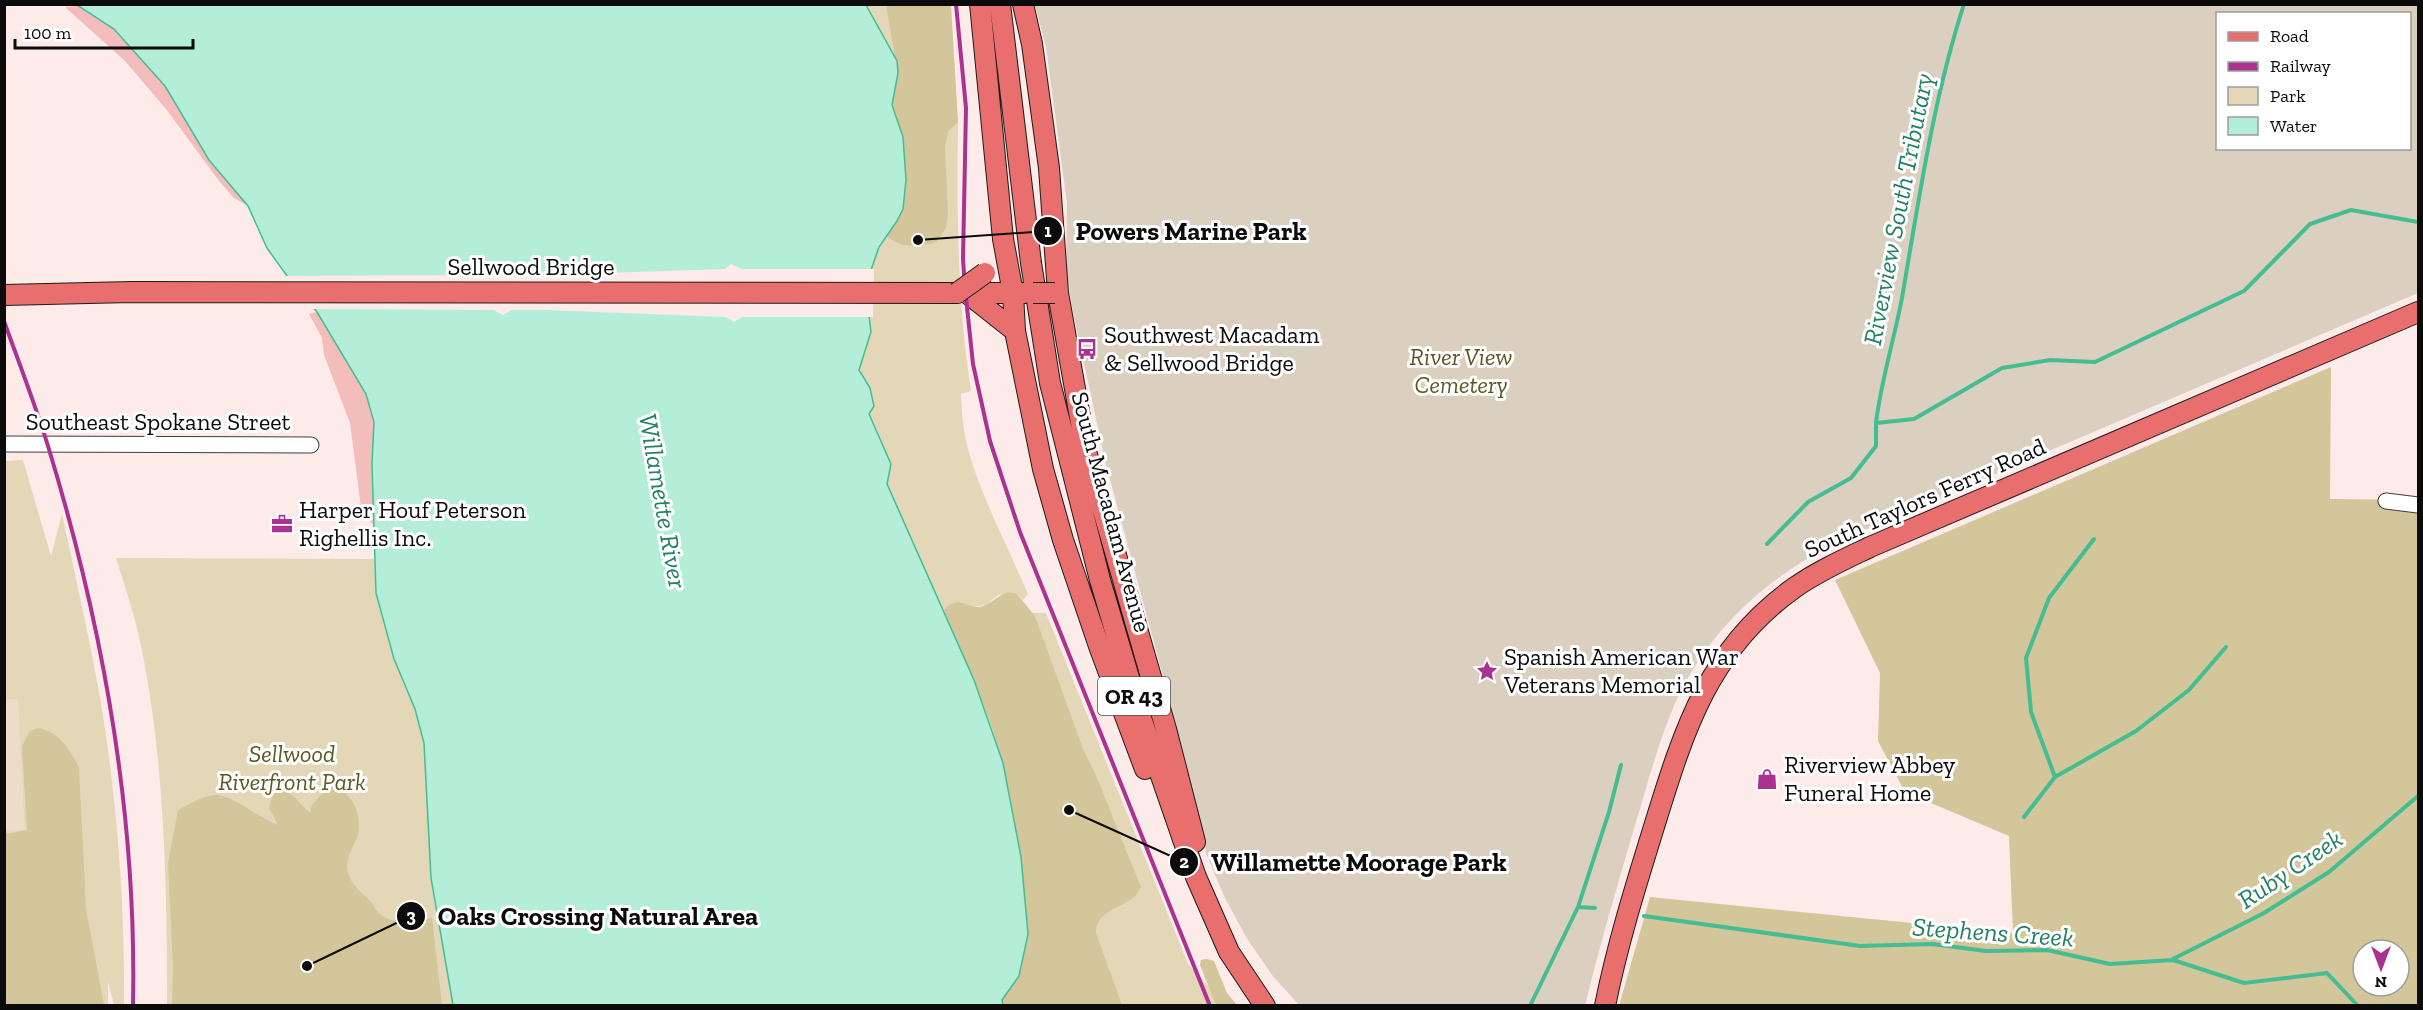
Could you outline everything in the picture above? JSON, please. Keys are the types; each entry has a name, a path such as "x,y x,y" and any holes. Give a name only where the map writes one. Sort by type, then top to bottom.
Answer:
{"main road":[{"path":"980,4 1003,239 1013,293 1015,331 1051,500 1100,649 1157,801 1172,812"},
{"name":"South Macadam Avenue","path":"1000,4 1031,262 1050,383 1100,580 1141,718 1196,877 1229,952 1265,1005"},
{"path":"1023,4 1032,44 1049,168 1056,293 1086,451 1166,729 1198,854 1196,877"},
{"path":"1003,239 994,263 962,293 1015,331"},
{"name":"Sellwood Bridge","path":"4,295 131,292 1056,293"},
{"name":"South Taylors Ferry Road","path":"1605,1005 1643,863 1686,726 1717,668 1736,643 1766,611 1803,582 1870,547 2418,312"}],"street":[{"name":"Southeast Spokane Street","path":"4,444 311,445"},
{"path":"2386,501 2418,505"}],"green space":[{"path":"866,5 947,5 956,124 958,122 960,290 971,391 961,394 963,426 976,475 1028,594 1023,600 1017,594 998,595 986,605 944,611 1046,613 1188,964 1226,1005 1003,1005 974,680 887,484 891,464 869,414 874,406 870,388 859,370 871,332 868,307 870,273 886,235 897,61"},
{"name":"River View Cemetery","path":"1035,5 2418,5 2418,293 1846,538 1819,552 1769,585 1746,605 1707,649 1690,674 1676,701 1649,776 1585,1005 1299,1005 1272,975 1246,937 1224,896 1206,853 1176,724 1105,461 1072,307 1066,267 1067,203 1046,47"},
{"path":"23,460 51,556 62,514 100,697 119,851 124,1005 114,1005 108,982 108,1005 5,1006 4,461"},
{"name":"Sellwood Riverfront Park","path":"116,558 374,559 376,593 384,625 403,683 415,709 424,743 431,878 453,1005 167,1005 165,870 155,734 139,635"}],"shaded area":[{"path":"886,5 951,5 958,122 948,132 945,147 948,213 946,228 936,242 923,245 903,245 886,235 897,221 906,180 903,137 891,105 898,73"},
{"path":"2331,367 2330,499 2418,500 2418,1005 1619,1006 1650,897 2013,933 2009,836 1905,792 1878,741 1880,673 1835,580"},
{"path":"1009,592 1017,594 1035,616 1083,749 1141,887 1130,900 1102,917 1096,933 1122,1005 1003,1005 1002,1000 1019,976 1028,934 1021,857 1003,763 989,718 943,611 953,603 974,607 982,606"},
{"path":"18,699 25,830 5,831 5,700"},
{"path":"38,728 58,737 79,767 86,909 104,1005 5,1005 5,834 27,830 22,746 30,731"},
{"path":"329,785 343,791 349,797 359,818 358,835 347,865 348,875 353,884 384,917 396,921 432,918 442,1005 172,1005 173,967 168,863 178,810 203,798 218,795 231,799 278,825 269,808 273,792 289,793 310,813 312,805"},
{"path":"1201,960 1214,961 1227,993 1237,1005 1216,1005 1200,965"}],"sand":[{"path":"78,6 114,29 165,86 209,160 248,206 234,198 219,181 166,109 125,61 65,7"},
{"path":"317,312 366,394 374,421 373,524 362,515 350,423 324,355 322,338 309,314"}],"water":[{"name":"Willamette River","path":"77,5 866,5 897,61 898,73 892,105 903,137 906,180 903,209 879,247 870,273 868,307 871,332 859,370 870,388 874,406 869,414 891,464 887,484 974,680 1003,763 1021,857 1028,934 1019,976 1002,1000 1003,1005 453,1005 431,878 424,743 415,709 394,659 376,593 372,464 374,422 366,394 317,312 292,283 267,248 248,206 209,160 165,86 114,29"}],"pier":[{"path":"731,264 742,269 874,269 873,317 742,317 734,322 726,317 548,310 511,310 503,315 494,310 311,309 283,276 494,275 503,270 511,276 549,275 725,269"}],"waterway":[{"name":"Riverview South Tributary","path":"1876,423 1902,298 1935,113 1964,4"},
{"path":"1767,544 1808,502 1851,478 1876,446 1876,423 1914,419 2002,368 2050,360 2095,362 2244,291 2310,224 2351,210 2418,222"},
{"path":"2024,817 2055,777 2031,712 2026,658 2049,598 2094,539"},
{"path":"2055,777 2136,731 2189,690 2226,647"},
{"path":"1578,907 1609,812 1621,765"},
{"name":"Ruby Creek","path":"2173,959 2264,913 2329,872 2418,796"},
{"name":"Stephens Creek","path":"1530,1006 1578,907 1595,908"},
{"name":"Stephens Creek","path":"1644,916 1860,946 1932,944 1986,951 2047,950 2110,964 2173,960 2244,983 2327,973 2358,1006"}],"railway":[{"path":"956,4 966,108 963,259 965,288 973,364 990,441 1020,532 1210,1006"},
{"path":"4,321 48,446 68,514 100,652 113,723 129,864 133,935 133,1006"}],"place":[{"name":"Powers Marine Park","path":"918,240"},
{"name":"Southwest Macadam & Sellwood Bridge","path":"1087,349"},
{"name":"Harper Houf Peterson Righellis Inc.","path":"282,524"},
{"name":"Spanish American War Veterans Memorial","path":"1487,671"},
{"name":"Riverview Abbey Funeral Home","path":"1767,779"},
{"name":"Willamette Moorage Park","path":"1069,810"},
{"name":"Oaks Crossing Natural Area","path":"307,966"}]}
